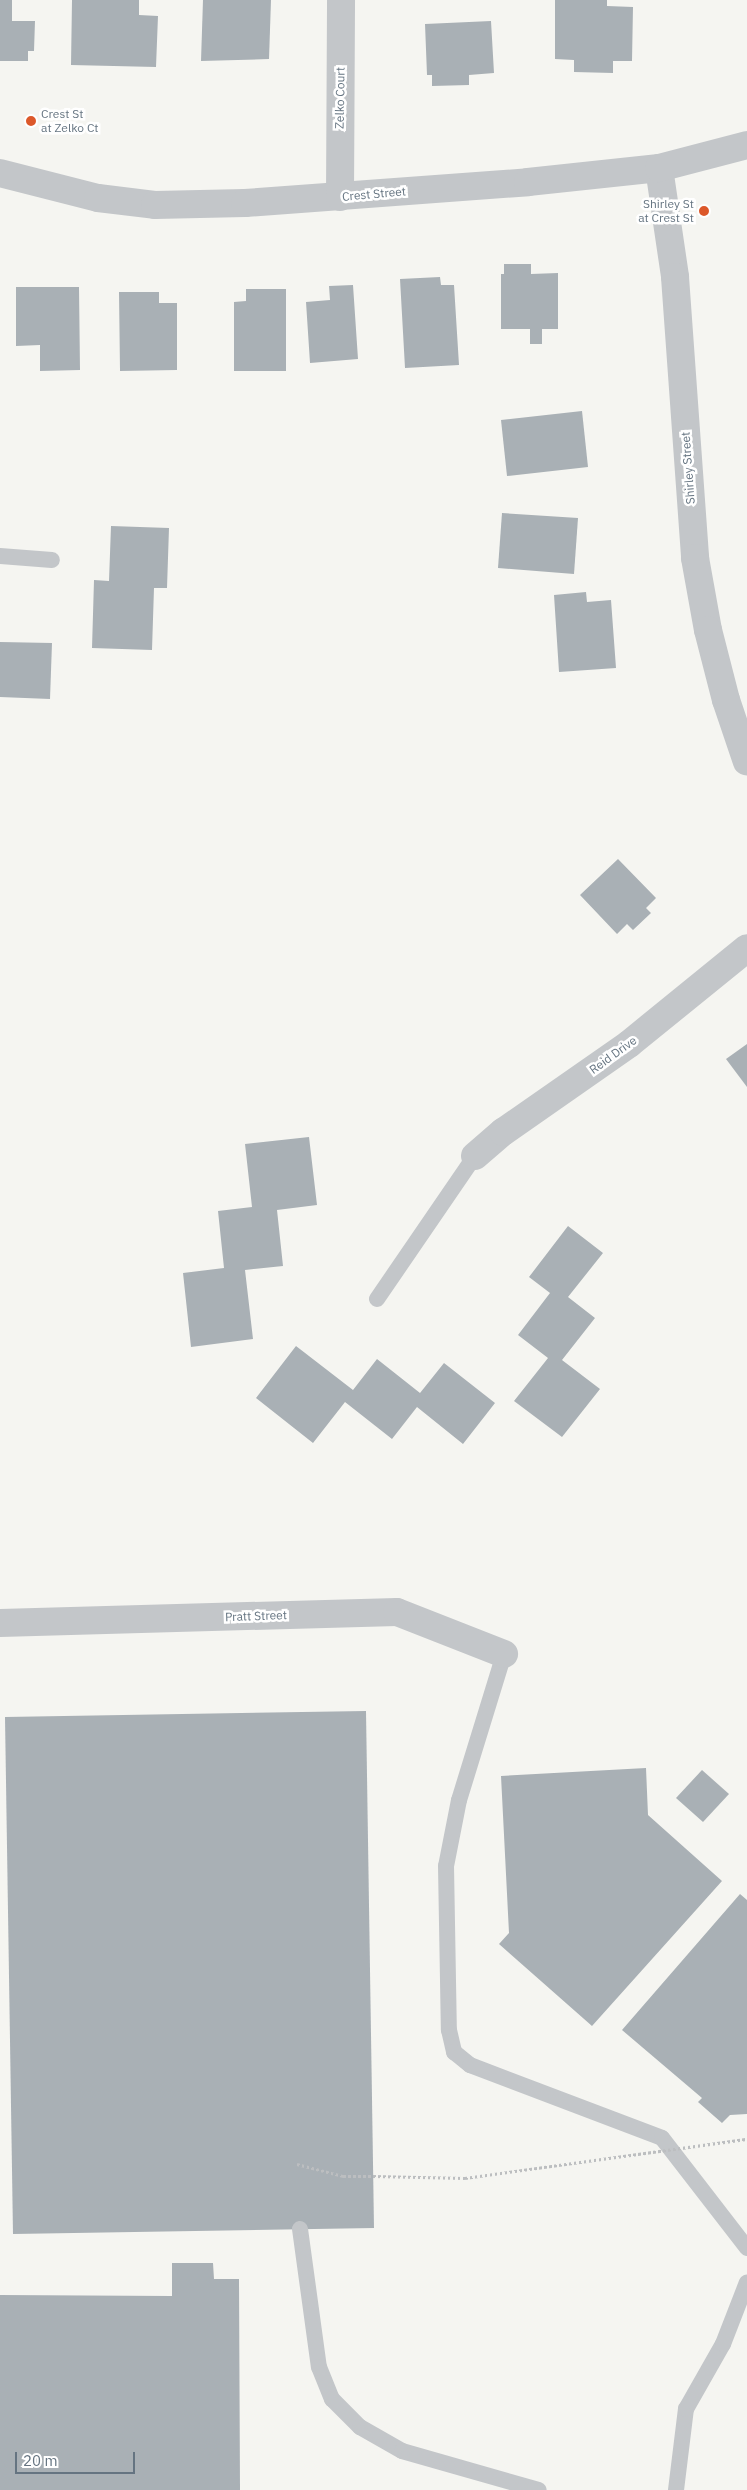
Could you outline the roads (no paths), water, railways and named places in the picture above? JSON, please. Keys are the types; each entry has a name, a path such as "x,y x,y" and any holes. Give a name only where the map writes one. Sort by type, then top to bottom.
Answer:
{"street":[{"name":"Zelko Court","path":"340,197 341,0"},
{"name":"Crest Street","path":"0,173 98,198 155,205 340,197 659,168 747,145"},
{"name":"Shirley Street","path":"659,168 675,277 695,558 710,638 747,762"},
{"name":"Reid Drive","path":"475,1156 503,1132 629,1044 747,948"},
{"name":"Pratt Street","path":"0,1623 397,1612 504,1654"}],"lane":[{"path":"0,556 52,560"},
{"path":"376,1299 475,1156"},
{"path":"504,1654 459,1800 446,1866 449,2030 454,2052 470,2065 662,2138 747,2248"},
{"path":"300,2229 318,2367 332,2399 360,2427 402,2451 539,2490"},
{"path":"676,2490 686,2409 723,2344 747,2282"}],"place":[{"name":"Crest St at Zelko Ct","path":"31,121"},
{"name":"Shirley St at Crest St","path":"704,211"}]}
